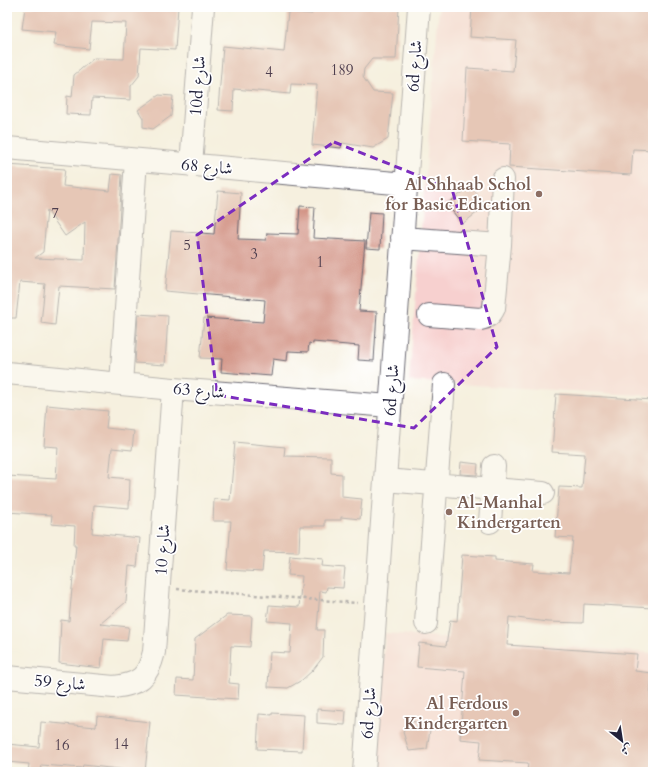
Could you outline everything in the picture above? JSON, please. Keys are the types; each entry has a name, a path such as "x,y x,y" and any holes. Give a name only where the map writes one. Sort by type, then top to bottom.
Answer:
{"street":[{"name":"10d شارع","path":"190,164 203,7"},
{"name":"6d شارع","path":"364,772 418,7"},
{"name":"شارع 68","path":"7,148 406,184"},
{"path":"121,384 136,160"},
{"path":"429,315 480,319 490,315 494,308 500,245 503,179"},
{"path":"402,238 500,245"},
{"name":"شارع 63","path":"7,373 390,406"},
{"path":"426,623 444,384"},
{"name":"شارع 10","path":"114,687 129,685 142,678 151,666 154,652 173,388"},
{"path":"490,522 494,466"},
{"path":"385,480 543,493"},
{"name":"شارع 59","path":"7,677 114,687"}],"path":[{"path":"159,587 376,604"}],"highlighted area":[{"path":"334,142 452,189 497,347 414,428 217,395 197,235"}],"shaded area":[{"name":"Al Shhaab Schol for Basic Edication","path":"439,7 653,7 653,396 409,381"},
{"name":"Al Ferdous Kindergarten","path":"385,633 653,653 653,772 374,772"}],"building":[{"path":"25,7 178,7 175,50 141,48 139,76 131,86 131,100 92,98 91,115 66,114 67,96 72,97 74,75 94,58 124,59 126,23 92,22 89,49 54,45 56,32 22,29"},
{"path":"312,7 399,7 396,59 372,59 364,69 363,77 373,92 393,93 388,139 373,148 342,143 341,148 312,145 317,85 291,84 290,94 234,89 233,111 218,110 223,46 284,52 288,12 312,14"},
{"path":"472,7 653,7 653,150 633,149 631,175 509,167 510,144 463,141 467,68 513,71 516,40 470,37"},
{"path":"159,95 173,96 171,116 153,129 143,127 143,118 138,110"},
{"path":"7,165 65,169 63,186 110,191 112,174 122,175 115,289 59,286 55,325 41,323 45,284 20,282 16,318 7,318","holes":["47,210 65,236 85,222 84,260 35,258 43,252"]},
{"path":"471,186 486,206 462,224 447,204"},
{"path":"218,191 241,193 238,239 266,240 267,233 298,234 300,206 315,207 313,238 365,241 359,311 377,312 374,361 358,360 359,346 313,342 313,344 309,343 308,352 288,351 287,361 273,359 271,376 221,372 222,359 200,358 204,318 263,322 265,300 165,291 171,231 214,234"},
{"path":"369,212 382,213 380,249 366,248"},
{"path":"138,314 168,316 165,365 135,363"},
{"path":"556,394 653,400 653,608 584,604 583,623 548,622 509,617 507,645 637,654 635,671 652,673 650,697 653,697 653,772 527,772 528,763 479,760 481,741 460,739 465,671 417,667 419,643 446,646 450,620 457,621 462,555 495,557 495,561 534,564 533,571 569,573 573,538 555,537 559,487 582,488 585,454 552,452"},
{"path":"47,405 108,411 106,428 134,431 132,450 112,448 109,477 130,479 129,508 94,505 92,533 140,538 137,567 129,566 126,602 100,624 129,627 127,641 104,639 101,668 59,663 61,620 69,621 76,545 74,545 75,526 51,524 52,515 7,512 7,476 56,479 58,447 44,446"},
{"path":"235,442 285,447 284,456 331,457 331,473 342,474 342,497 362,499 360,519 341,517 341,520 325,520 325,526 300,526 299,552 264,551 262,572 227,570 231,521 213,521 214,499 230,500"},
{"path":"461,462 478,464 477,475 460,474"},
{"path":"290,556 323,559 322,566 345,568 343,588 327,587 326,592 320,591 317,630 324,630 323,657 313,670 302,680 288,688 268,687 270,652 290,653 292,623 267,621 269,605 299,607 302,576 288,575"},
{"path":"227,615 252,616 250,647 231,646 229,683 239,684 238,699 176,695 177,679 193,680 195,639"},
{"path":"317,709 346,711 345,725 317,723"},
{"path":"272,713 304,715 302,751 257,749 259,714 272,715"},
{"path":"97,716 150,722 145,772 83,765 82,768 41,765 40,772 28,772 29,764 7,762 7,744 39,747 41,722 96,727"},
{"path":"413,721 430,730 427,749 409,751 403,732"}],"place":[{"name":"Al Shhaab Schol for Basic Edication","path":"539,194"},
{"name":"Al-Manhal Kindergarten","path":"449,512"},
{"name":"Al Ferdous Kindergarten","path":"516,713"}]}
